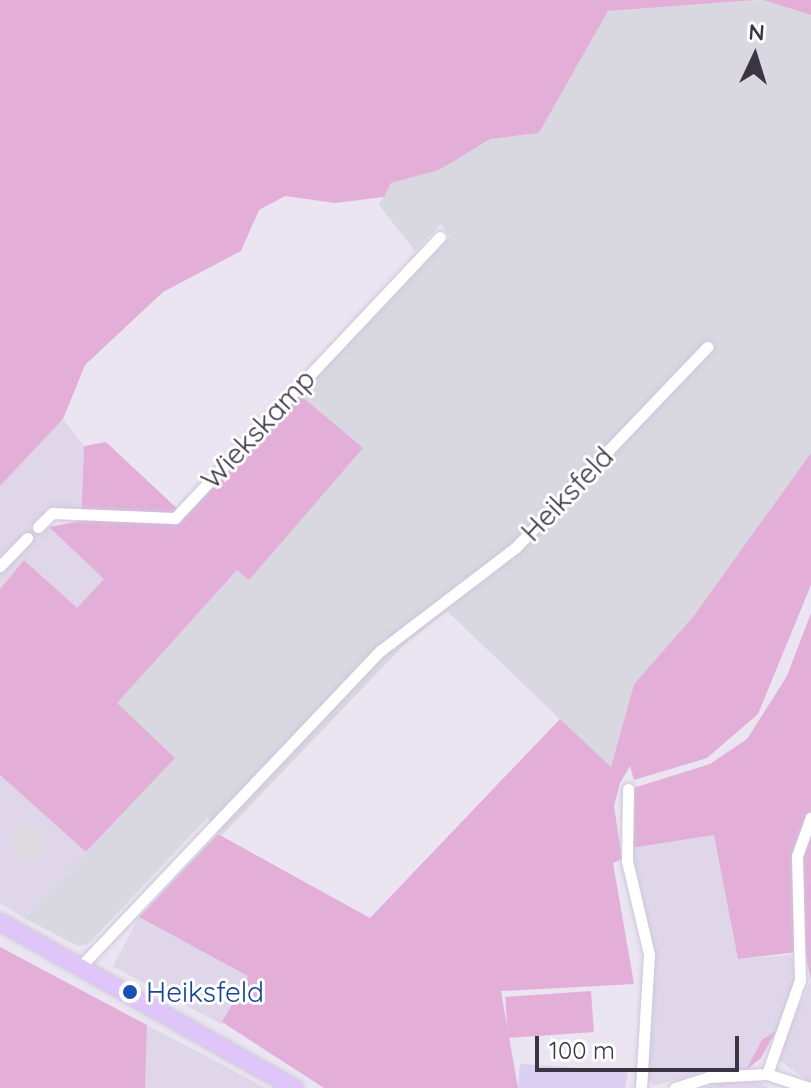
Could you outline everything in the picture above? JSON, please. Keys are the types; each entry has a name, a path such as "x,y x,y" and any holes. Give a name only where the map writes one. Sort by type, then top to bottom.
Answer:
{"main road":[{"path":"0,922 295,1088"}],"street":[{"name":"Wiekskamp","path":"38,527 52,513 175,518 440,237"},
{"name":"Heiksfeld","path":"79,968 380,651 516,547 707,347"},
{"path":"0,566 27,538"},
{"path":"628,789 627,861 649,954 641,1088"},
{"path":"767,1074 800,980 797,856 811,817"},
{"path":"675,1088 708,1077 767,1074 810,1088"}],"shaded area":[{"path":"0,0 757,0 608,11 539,133 490,139 439,170 391,183 384,197 335,203 285,196 259,210 241,251 163,292 85,365 63,419 0,486"},
{"path":"763,0 811,15 811,453 694,617 634,684 611,768 447,611 404,645 221,836 207,818 88,944 78,946 24,918 174,759 116,703 238,569 249,579 362,448 300,395 450,237 441,224 415,251 379,205 391,183 439,170 489,139 539,133 608,11"},
{"path":"763,0 811,0 811,15"},
{"path":"300,395 363,448 249,580 237,570 117,703 175,758 86,852 0,775 0,589 24,560 77,608 104,579 49,527 81,521 84,446 106,442 184,515"},
{"path":"63,419 84,446 81,508 38,517 105,579 77,609 24,560 0,589 0,486"},
{"path":"811,453 811,585 758,714 707,758 634,780 630,766 620,783 614,806 622,859 613,863 634,984 501,991 518,1088 324,1088 222,1022 248,976 139,917 218,834 370,918 560,719 611,767 634,684 693,617"},
{"path":"811,613 811,980 805,951 738,959 714,835 631,848 630,789 710,764 747,739 787,676"},
{"path":"0,775 86,852 24,918 0,903"},
{"path":"29,825 41,830 46,842 41,854 29,859 17,854 12,842 17,830"},
{"path":"715,835 738,959 790,955 798,975 776,1031 746,1070 701,1072 654,1086 647,1076 652,939 631,848"},
{"path":"139,917 248,975 222,1025 113,966"},
{"path":"0,947 147,1025 145,1088 0,1088"},
{"path":"811,980 811,1083 776,1058"},
{"path":"591,991 594,1032 508,1038 505,997"},
{"path":"147,1025 266,1088 145,1088"},
{"path":"776,1031 761,1058 746,1070 762,1040"},
{"path":"520,1064 628,1071 625,1088 518,1088"},
{"path":"725,1082 759,1082 768,1088 702,1088"}],"place":[{"name":"Heiksfeld","path":"130,992"}]}
